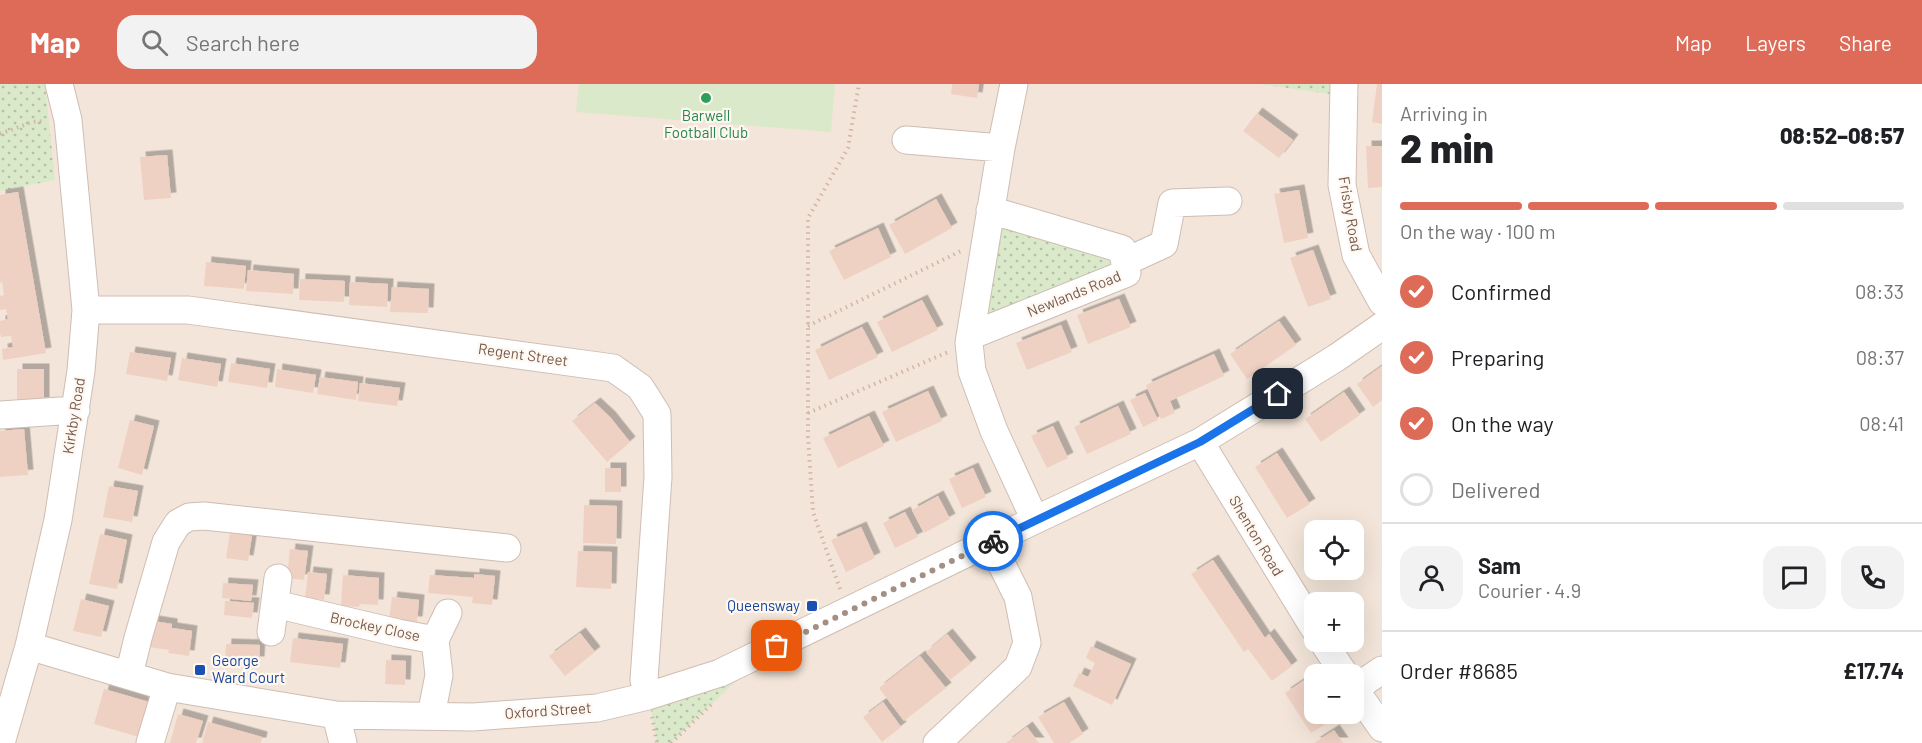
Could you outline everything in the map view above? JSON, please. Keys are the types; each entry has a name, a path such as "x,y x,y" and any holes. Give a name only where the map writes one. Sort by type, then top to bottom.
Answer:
{"street":[{"name":"Kirkby Road","path":"1,743 29,646 58,520 76,410 86,310 68,119 59,84"},
{"path":"1014,84 969,339 972,371 994,431 1035,520"},
{"name":"Frisby Road","path":"1344,84 1342,185 1356,255 1382,302"},
{"path":"906,140 1001,148"},
{"path":"1125,262 1164,244 1172,203 1228,201"},
{"name":"Newlands Road","path":"969,339 1127,273 1122,249 990,210"},
{"name":"Regent Street","path":"86,310 188,310 613,368 640,387 657,414 658,477 644,680 648,696"},
{"name":"Oxford Street","path":"29,646 167,687 336,715 472,717 597,708 648,696 720,673 1200,442 1336,358 1382,326"},
{"path":"0,415 76,410"},
{"name":"Shenton Road","path":"1200,442 1304,612"},
{"path":"129,675 166,542 178,523 189,518 204,516 507,548"},
{"path":"954,737 1018,667 1027,643 1018,597 991,543"},
{"name":"Brockey Close","path":"272,632 277,591 399,633 435,640 439,675 431,716"},
{"path":"435,640 448,613"},
{"path":"1364,678 1382,670"},
{"path":"150,743 167,687"},
{"path":"1364,702 1382,728"},
{"path":"336,715 342,743"}],"path":[{"path":"848,611 813,512 808,413 808,218 848,148 859,84"},
{"path":"0,134 32,122 68,119"},
{"path":"808,326 985,238"},
{"path":"808,413 969,339"}],"shaded area":[{"path":"0,84 1382,84 1382,743 0,743"}],"green space":[{"path":"0,84 45,84 55,180 0,191"},
{"name":"Barwell Football Club","path":"579,84 835,84 831,132 576,112"},
{"path":"1259,84 1344,84 1344,96"},
{"path":"990,210 1122,249 1127,273 969,343"},
{"path":"738,679 671,743 657,743 651,709"}],"building":[{"path":"952,84 979,84 977,98 951,94"},
{"path":"1377,84 1382,84 1382,124 1372,122"},
{"path":"1257,113 1293,140 1279,158 1243,131"},
{"path":"1366,146 1382,146 1382,187 1368,188"},
{"path":"167,155 171,198 144,200 140,157"},
{"path":"1299,190 1308,238 1284,243 1274,194"},
{"path":"18,192 46,353 3,360 2,349 13,347 11,336 1,337 0,333 0,321 8,319 6,309 0,310 0,296 4,295 2,282 0,283 0,195"},
{"path":"936,199 952,228 905,254 889,225"},
{"path":"878,228 891,257 844,280 829,251"},
{"path":"1313,250 1331,299 1308,307 1290,258"},
{"path":"206,262 246,266 244,289 204,286"},
{"path":"248,270 294,274 293,294 246,291"},
{"path":"300,279 345,281 344,302 299,300"},
{"path":"350,282 388,284 387,307 349,305"},
{"path":"392,287 429,289 428,313 390,312"},
{"path":"1119,299 1131,327 1088,344 1077,315"},
{"path":"922,300 938,330 892,352 877,322"},
{"path":"1279,321 1296,345 1247,379 1230,354"},
{"path":"1061,325 1072,352 1027,370 1016,343"},
{"path":"862,327 878,357 829,380 815,350"},
{"path":"130,352 171,358 167,381 126,374"},
{"path":"1214,354 1224,376 1170,401 1175,413 1161,419 1146,385"},
{"path":"182,358 221,364 217,387 178,380"},
{"path":"231,363 270,369 267,388 228,382"},
{"path":"1382,366 1382,400 1373,407 1357,384"},
{"path":"17,369 44,369 44,403 17,403"},
{"path":"277,369 316,375 313,393 275,387"},
{"path":"320,377 358,382 356,400 317,394"},
{"path":"360,383 400,388 397,406 358,401"},
{"path":"928,391 942,421 896,442 882,412"},
{"path":"1344,392 1360,415 1321,442 1305,419"},
{"path":"1145,393 1158,420 1143,427 1130,400"},
{"path":"595,403 610,417 630,442 607,462 572,421"},
{"path":"1118,406 1131,434 1087,454 1074,427"},
{"path":"869,416 884,446 838,468 823,438"},
{"path":"130,420 154,426 142,475 118,468"},
{"path":"1053,426 1068,458 1047,468 1031,436"},
{"path":"24,429 28,475 0,477 0,431"},
{"path":"1277,453 1310,504 1287,518 1255,467"},
{"path":"605,468 621,468 621,492 605,492"},
{"path":"973,468 986,497 962,508 949,479"},
{"path":"109,486 138,491 132,522 103,517"},
{"path":"938,496 950,519 924,533 912,510"},
{"path":"584,505 617,506 616,544 583,543"},
{"path":"905,512 918,537 895,548 883,523"},
{"path":"861,527 875,558 846,572 831,540"},
{"path":"230,532 252,536 248,561 226,558"},
{"path":"100,534 127,540 117,589 89,584"},
{"path":"290,549 308,551 304,580 287,578"},
{"path":"578,551 612,552 611,589 576,587"},
{"path":"1213,560 1265,638 1269,634 1292,666 1272,681 1248,649 1244,652 1191,574"},
{"path":"308,572 327,574 324,600 305,598"},
{"path":"474,574 495,576 492,605 472,603 473,597 428,593 430,575 474,578"},
{"path":"343,575 379,578 378,605 341,606"},
{"path":"223,583 253,585 251,601 222,598"},
{"path":"392,597 419,600 417,622 389,620"},
{"path":"81,599 109,606 101,637 73,631"},
{"path":"225,601 254,603 252,618 224,615"},
{"path":"153,621 172,624 172,628 192,631 189,656 149,647"},
{"path":"580,633 595,652 565,676 549,656"},
{"path":"947,634 971,663 950,680 926,652"},
{"path":"293,638 343,644 340,668 290,662"},
{"path":"226,644 260,645 259,662 225,660"},
{"path":"1091,646 1131,664 1112,705 1073,686 1079,673 1088,677 1095,663 1086,658"},
{"path":"920,656 946,688 904,721 879,688"},
{"path":"386,660 406,661 405,685 385,684"},
{"path":"1304,680 1304,722 1285,693"},
{"path":"104,689 149,702 139,737 94,724"},
{"path":"883,702 901,727 882,742 863,717"},
{"path":"1064,702 1083,734 1069,743 1054,743 1038,717"},
{"path":"178,714 203,721 196,743 170,743"},
{"path":"208,722 262,737 261,743 202,743"},
{"path":"1305,724 1326,724 1311,733"},
{"path":"1027,727 1039,743 1006,743"},
{"path":"1334,730 1343,743 1314,743"}],"way so far":[{"path":"777,646 993,541"}],"place":[{"name":"Barwell Football Club","path":"706,98"},
{"name":"Queensway","path":"812,606"},
{"name":"George Ward Court","path":"200,670"}],"route":[{"path":"993,541 1200,442 1278,394"}]}
